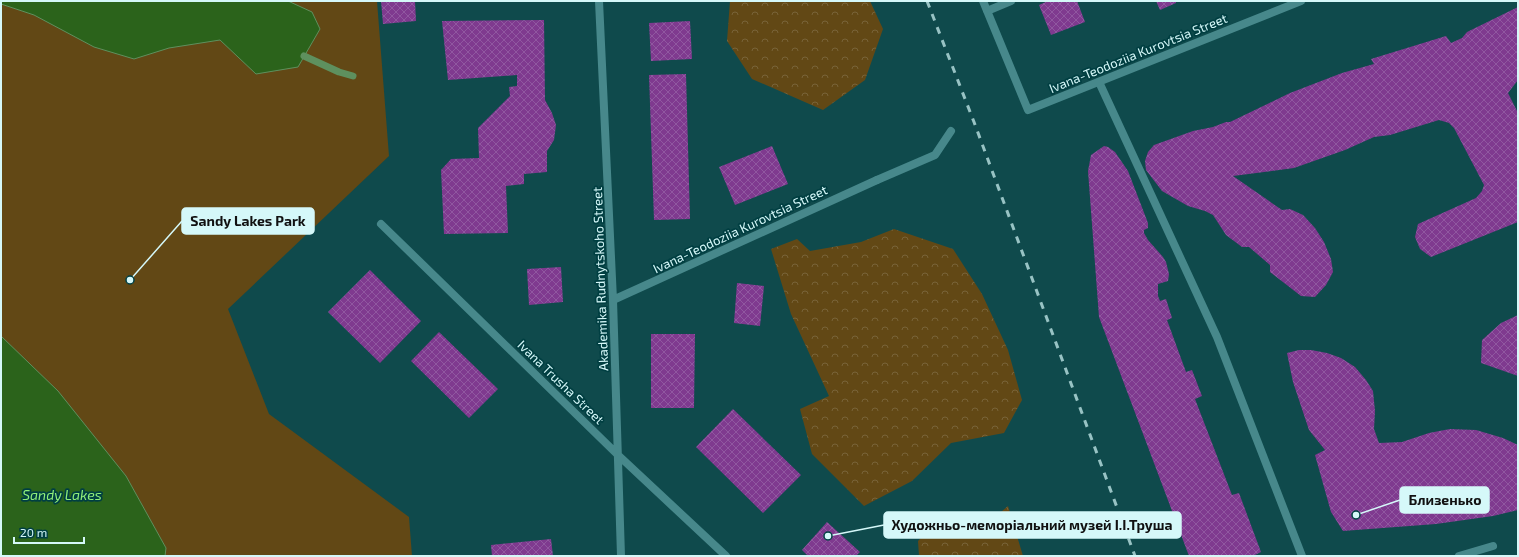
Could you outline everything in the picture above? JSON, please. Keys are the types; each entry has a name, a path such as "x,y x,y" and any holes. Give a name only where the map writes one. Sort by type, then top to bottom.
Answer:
{"street":[{"name":"Akademika Rudnytskoho Street","path":"599,1 613,300 620,556"},
{"path":"983,1 986,11 1011,1"},
{"name":"Ivana-Teodoziia Kurovtsia Street","path":"986,11 1028,110 1301,1"},
{"path":"1099,82 1217,337 1302,556"},
{"name":"Ivana-Teodoziia Kurovtsia Street","path":"613,300 935,155 951,131"},
{"name":"Ivana Trusha Street","path":"381,224 618,455 726,556"},
{"path":"1458,556 1493,546"}],"green space":[{"path":"1,1 377,1 389,156 228,309 269,414 409,517 412,556 1,556"},
{"path":"730,1 870,1 883,29 865,80 823,110 752,79 727,41"},
{"path":"894,229 953,249 982,294 1008,350 1022,400 1004,433 951,443 912,481 864,506 812,454 800,409 829,396 791,314 771,249 797,239 810,251 861,242"},
{"path":"1008,506 1023,556 919,556 918,541 941,517 973,536"}],"water":[{"path":"1,1 288,1 312,12 320,29 298,67 256,74 220,40 169,48 134,59 94,47 34,15 1,4"},
{"name":"Sandy Lakes","path":"1,336 58,391 126,476 166,548 165,556 1,556"}],"building":[{"path":"381,1 415,1 416,21 383,24"},
{"path":"1048,1 1077,1 1085,22 1051,35 1039,5"},
{"path":"1156,1 1176,1 1176,3 1160,10"},
{"path":"1518,7 1518,80 1508,93 1518,113 1518,222 1431,257 1420,249 1415,237 1418,224 1476,198 1482,191 1484,185 1454,128 1449,123 1439,120 1390,135 1374,137 1345,150 1294,168 1233,176 1282,210 1290,209 1303,215 1315,228 1324,242 1331,259 1333,272 1326,285 1315,297 1301,296 1270,272 1270,265 1249,247 1242,247 1226,235 1213,215 1188,206 1162,191 1146,170 1145,161 1148,152 1154,145 1193,131 1230,122 1290,93 1342,73 1374,64 1371,59 1446,36 1451,43 1462,38 1467,32"},
{"path":"544,20 545,100 556,125 554,140 547,151 547,172 524,174 524,184 506,186 508,233 444,234 441,170 451,159 479,158 478,128 510,96 509,87 517,86 517,75 448,80 442,21"},
{"path":"690,21 692,59 651,61 649,23"},
{"path":"686,74 690,219 654,220 649,75"},
{"path":"772,146 788,184 735,205 719,167"},
{"path":"1104,146 1115,152 1128,171 1148,223 1148,228 1144,230 1144,233 1166,262 1169,274 1168,281 1158,284 1158,296 1160,301 1166,299 1172,318 1167,320 1186,372 1192,370 1202,396 1195,399 1232,495 1239,493 1261,552 1253,556 1189,556 1099,317 1088,171 1091,155"},
{"path":"561,267 563,302 529,305 527,269"},
{"path":"370,270 421,321 380,363 328,312"},
{"path":"737,283 764,286 760,326 734,323"},
{"path":"1518,315 1518,376 1481,363 1482,340 1501,323"},
{"path":"439,332 498,389 469,418 411,361"},
{"path":"651,334 695,334 694,408 651,408"},
{"path":"1299,350 1311,350 1327,353 1341,358 1355,367 1373,391 1375,411 1374,429 1379,443 1402,442 1429,433 1450,429 1476,430 1503,438 1518,445 1518,510 1493,516 1436,524 1343,531 1331,512 1315,455 1325,450 1309,430 1293,382 1287,353"},
{"path":"733,409 801,475 763,513 696,447"},
{"path":"827,522 860,552 856,556 808,556 802,550"},
{"path":"551,539 553,556 492,556 491,545"}],"waterway":[{"path":"304,56 339,72 353,76"}],"railway":[{"path":"927,1 974,122 1135,556"}],"place":[{"name":"Sandy Lakes Park","path":"130,280"},
{"name":"Близенько","path":"1356,515"},
{"name":"Художньо-меморіальний музей І.І.Труша","path":"828,536"}]}
